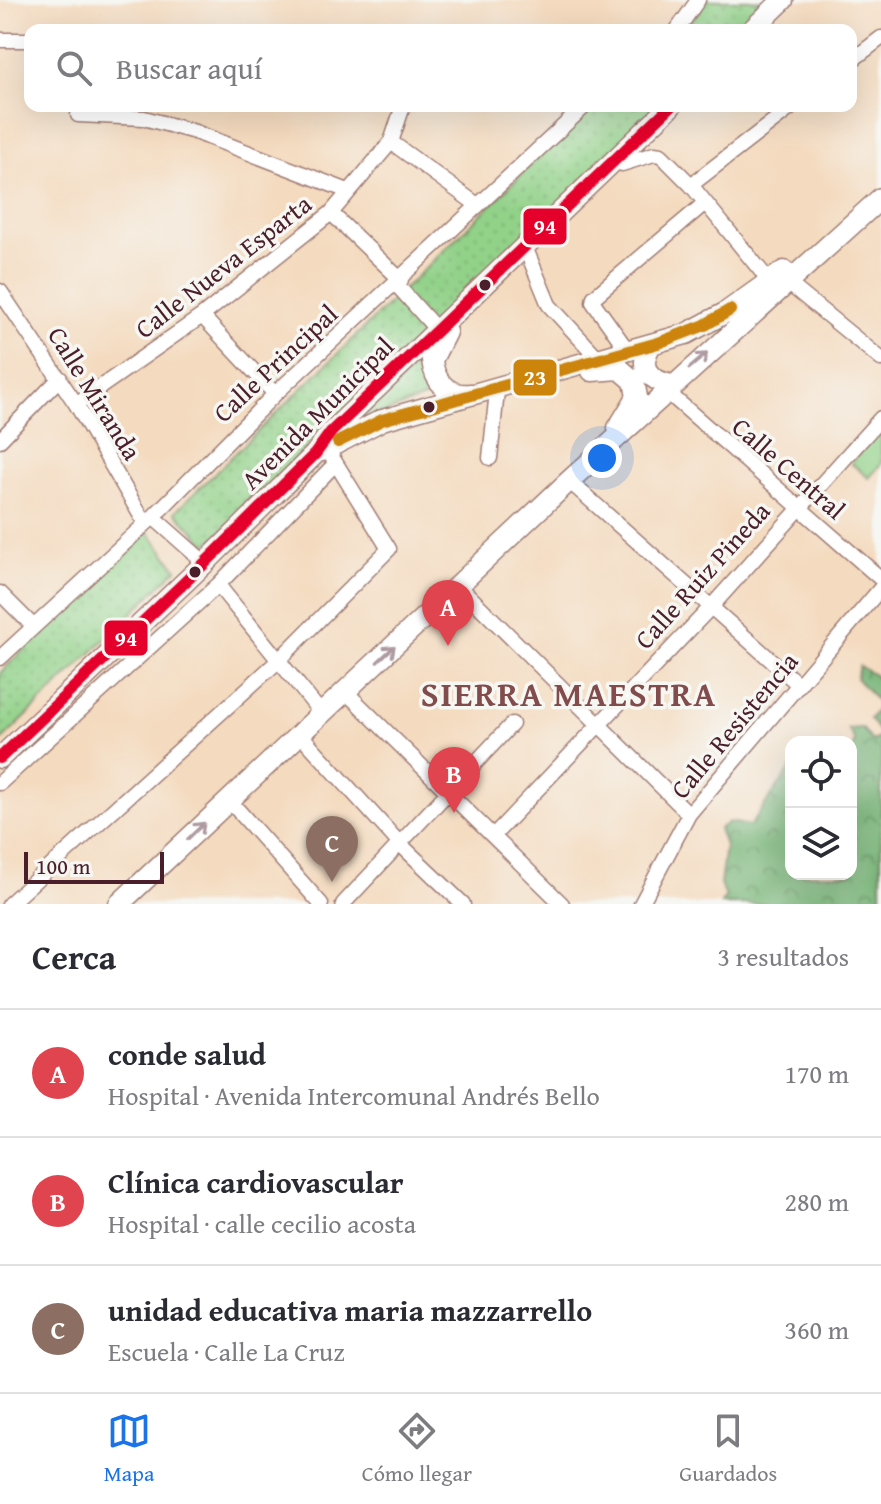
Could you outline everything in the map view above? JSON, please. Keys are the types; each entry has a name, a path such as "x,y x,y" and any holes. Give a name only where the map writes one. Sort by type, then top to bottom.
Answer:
{"highway":[{"path":"758,24 783,0"},
{"path":"766,24 792,0"},
{"name":"Avenida Municipal","path":"0,758 205,563 325,456 331,432 665,112"},
{"name":"Avenida Municipal","path":"488,392 462,395 446,389 433,370 435,349 452,326 674,112"},
{"path":"119,904 669,388 881,182"},
{"path":"325,456 382,420 550,375 651,345 705,325 779,283 881,198"},
{"path":"651,345 644,361 646,371 669,388"},
{"path":"550,375 569,378 608,368 620,369 628,373 637,390 627,416 569,481"}],"street":[{"path":"681,24 698,0"},
{"path":"857,56 881,38"},
{"path":"0,40 24,40"},
{"name":"Calle Nueva Esparta","path":"76,404 202,316 331,213 391,142 401,112"},
{"name":"Calle Principal","path":"0,658 149,520 275,394 398,282 476,204 578,112"},
{"path":"691,185 785,112"},
{"path":"78,115 144,118 195,132 348,191"},
{"path":"391,142 476,204"},
{"path":"622,164 654,154 661,155 779,283 881,359"},
{"path":"628,351 593,302 594,297 705,203"},
{"path":"331,213 398,282 437,330"},
{"path":"528,254 549,305 599,359"},
{"name":"Calle Miranda","path":"1,295 60,378 149,520 205,563"},
{"path":"202,316 275,394"},
{"path":"0,440 60,378"},
{"name":"Calle Central","path":"669,388 797,507 881,579"},
{"path":"488,392 490,458"},
{"name":"Calle Ruiz Pineda","path":"494,835 597,722 711,607 797,507 881,418"},
{"path":"0,783 218,585 325,456 389,549 277,662 9,904"},
{"path":"569,481 799,685"},
{"path":"218,585 321,713"},
{"path":"459,586 689,814"},
{"name":"Calle Resistencia","path":"641,904 689,814 881,588"},
{"path":"0,593 33,626"},
{"path":"345,691 562,904"},
{"path":"343,904 512,724"},
{"path":"300,734 400,844 463,904"},
{"path":"229,800 321,904"}],"green space":[{"path":"703,0 771,0 745,24 686,24 698,14"},
{"path":"586,112 654,112 207,545 175,512"},
{"path":"417,365 440,392 357,423"},
{"path":"876,433 881,437 881,464 869,478 851,463"},
{"path":"146,529 177,569 0,742 0,673"},
{"path":"859,666 881,679 881,904 721,904 726,896 720,885 725,846 719,829 729,822 750,826 785,776 785,880 857,880 857,736 852,736 848,729 862,728 872,741 879,738 879,732 870,719 877,709 877,701 856,678"}],"transit line":[{"name":"94","path":"0,758 205,563 315,454 331,432 665,112"},
{"name":"23","path":"338,442 382,420 658,343 705,325 730,310"}],"place":[{"name":"conde salud","path":"448,646"},
{"name":"Clínica cardiovascular","path":"454,813"},
{"name":"unidad educativa maria mazzarrello","path":"332,882"}],"district":[{"name":"SIERRA MAESTRA","path":"569,693"}]}
